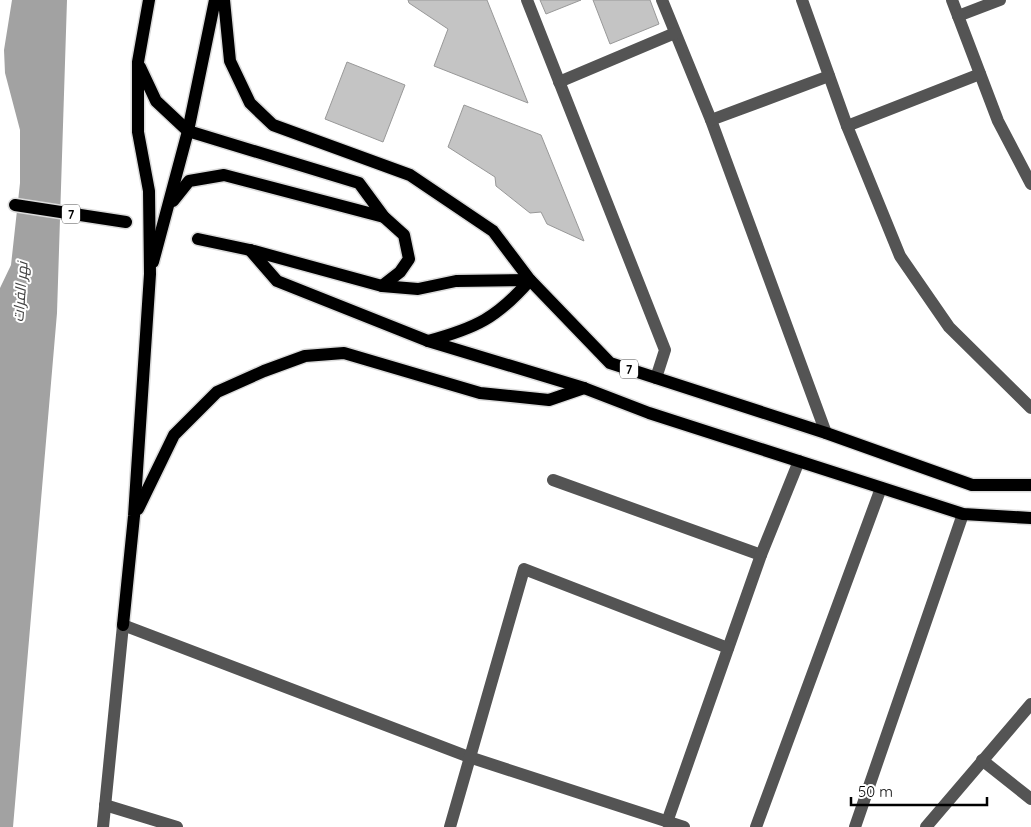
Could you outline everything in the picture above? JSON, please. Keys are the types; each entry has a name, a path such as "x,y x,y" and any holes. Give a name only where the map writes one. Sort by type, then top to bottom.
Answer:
{"main road":[{"path":"123,625 134,516 150,274 149,191 138,132 138,62 148,0"},
{"path":"150,274 170,205 188,131 215,0"},
{"path":"224,0 230,61 250,103 274,126 410,175 493,231 530,280"},
{"path":"138,62 156,101 188,131 359,183 384,217 404,235 409,259 400,272 382,286"},
{"path":"170,205 189,181 224,175 384,217"},
{"name":"7","path":"15,205 126,222"},
{"path":"198,239 250,250 382,286 418,289 456,281 530,280"},
{"path":"250,250 277,282 428,341 584,388 649,413 963,514 1031,518"},
{"path":"428,341 459,333 485,321 510,303 530,280"},
{"name":"7","path":"530,280 610,363 826,433 972,485 1031,485"},
{"path":"134,516 174,435 217,392 264,371 305,356 344,353 480,393 549,400 584,388"}],"street":[{"path":"527,0 665,350 656,378"},
{"path":"662,0 710,120 826,433"},
{"path":"802,0 847,126 900,256 949,327 1031,408"},
{"path":"952,0 998,121 1031,184"},
{"path":"958,16 1000,0"},
{"path":"559,82 675,33"},
{"path":"847,126 980,74"},
{"path":"710,120 829,76"},
{"path":"667,822 761,555 799,460"},
{"path":"553,480 761,555"},
{"path":"756,827 881,488"},
{"path":"855,827 963,514"},
{"path":"450,827 524,569 728,648"},
{"path":"103,827 123,625 469,757 684,827"},
{"path":"926,827 1031,704"},
{"path":"982,760 1031,799"},
{"path":"106,806 177,827"}],"water":[{"name":"نهر الفرات","path":"12,0 67,0 57,313 13,827 0,827 0,288 11,265 20,183 20,130 5,73 4,50"}],"building":[{"path":"408,0 487,0 528,103 434,66 448,29 409,3"},
{"path":"540,0 581,0 546,14"},
{"path":"593,0 650,0 659,24 610,44"},
{"path":"347,62 405,85 383,142 325,119"},
{"path":"464,105 541,135 584,241 547,224 541,212 530,213 496,186 495,177 448,147"}]}
